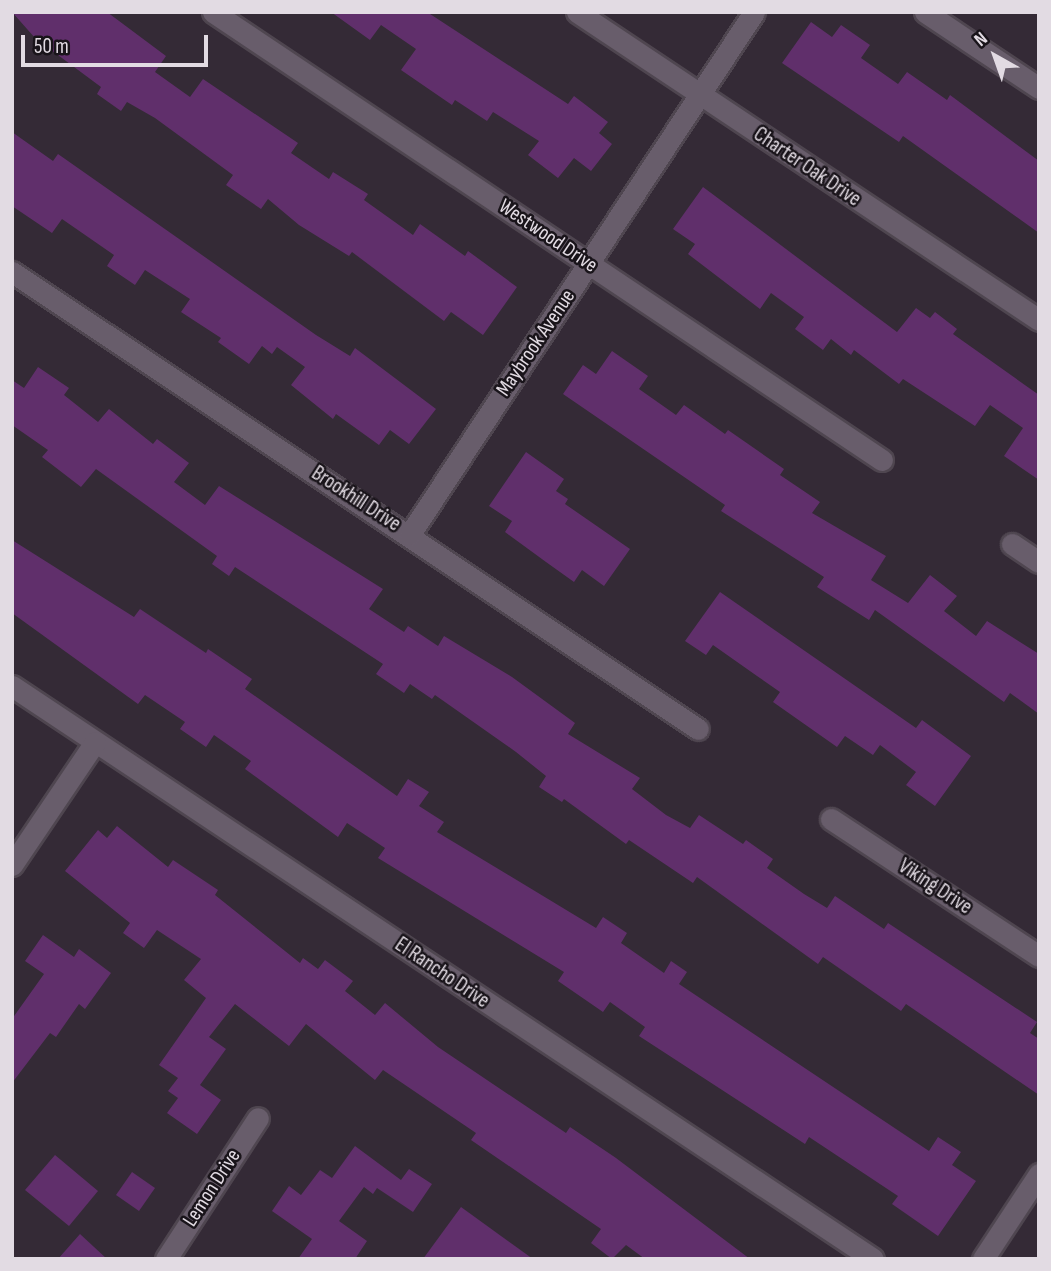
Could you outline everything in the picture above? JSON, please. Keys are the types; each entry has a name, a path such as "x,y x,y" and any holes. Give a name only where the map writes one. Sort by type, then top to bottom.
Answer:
{"street":[{"name":"Westwood Drive","path":"213,12 882,460"},
{"name":"Charter Oak Drive","path":"577,12 699,96 1039,320"},
{"name":"Maybrook Avenue","path":"410,534 754,12"},
{"path":"925,12 1039,88"},
{"name":"Brookhill Drive","path":"12,272 410,534 698,729"},
{"path":"1012,544 1039,562"},
{"name":"El Rancho Drive","path":"12,686 873,1259"},
{"path":"12,865 95,742"},
{"name":"Viking Drive","path":"831,819 1039,956"},
{"name":"Lemon Drive","path":"166,1259 258,1118"},
{"path":"983,1259 1039,1174"}],"building":[{"path":"12,12 107,12 166,56 155,72 190,97 203,79 298,143 291,153 329,179 333,172 368,194 364,200 413,235 420,224 465,256 468,251 517,287 483,335 451,312 444,321 352,252 349,256 299,225 268,199 261,209 226,185 233,175 155,118 127,102 121,111 97,94 101,87 35,38"},
{"path":"331,12 427,12 568,104 574,96 608,122 599,133 612,144 591,171 574,158 558,178 528,155 539,141 493,112 487,121 455,100 452,105 401,70 416,49 381,25 370,40"},
{"path":"811,22 832,37 841,25 870,45 861,58 898,84 907,72 947,100 950,95 1039,161 1039,233 903,136 899,142 782,63"},
{"path":"12,132 53,161 58,154 316,335 350,356 355,348 436,409 409,444 390,430 379,445 336,414 333,419 291,385 305,367 277,347 272,354 262,346 249,364 218,342 221,338 181,312 190,299 145,270 135,285 107,266 114,255 62,219 52,233 12,206"},
{"path":"703,187 897,332 916,308 930,318 935,312 957,329 953,334 1039,395 1039,480 1004,456 1023,428 990,405 975,426 903,379 899,384 854,350 851,355 831,339 823,350 795,329 804,317 771,293 760,309 688,254 695,244 673,229"},
{"path":"612,351 648,376 639,389 676,415 684,405 725,434 728,430 784,469 780,475 820,502 812,513 886,556 871,580 908,603 930,575 957,596 944,611 976,636 987,621 1039,654 1039,714 1010,693 1004,702 875,610 869,620 817,587 824,577 721,511 725,505 563,394 583,365 596,374"},
{"path":"38,367 69,388 64,395 98,422 109,409 153,444 157,439 189,463 174,482 205,505 219,486 383,589 369,609 404,632 408,626 438,646 444,636 512,677 575,723 568,734 640,778 632,789 666,815 690,828 699,815 743,844 746,840 773,859 767,868 804,894 827,908 835,896 884,929 888,923 1037,1022 1030,1033 1039,1039 1039,1095 906,1004 901,1011 823,957 818,964 697,877 693,883 629,840 626,844 564,799 562,802 539,787 546,776 516,752 435,695 432,699 410,684 404,693 376,674 383,664 235,567 229,576 212,564 217,556 96,469 81,487 42,457 48,450 12,425 12,380 24,388"},
{"path":"526,452 564,479 556,491 568,499 565,504 630,549 604,586 582,570 574,582 505,532 512,521 489,506"},
{"path":"12,540 134,617 140,609 206,653 208,649 252,679 245,689 397,796 408,779 429,792 419,806 444,822 437,832 596,928 603,917 627,933 621,943 664,973 671,961 687,972 679,984 929,1151 938,1137 961,1152 952,1165 976,1181 938,1236 892,1204 898,1196 809,1137 805,1144 639,1036 645,1027 610,1002 603,1012 558,981 564,972 378,858 385,848 347,823 338,837 245,769 251,761 214,735 206,747 180,729 185,722 145,695 138,704 12,613"},
{"path":"720,592 916,728 922,720 971,756 935,806 906,785 916,772 880,745 873,755 845,736 837,747 773,702 780,692 713,645 706,655 685,641"},
{"path":"117,826 168,867 173,860 218,890 215,895 300,963 303,958 318,969 325,960 353,981 345,991 375,1015 385,1003 438,1047 566,1133 570,1127 616,1158 750,1259 645,1259 626,1245 612,1259 591,1243 601,1229 471,1140 476,1133 383,1070 375,1080 306,1024 289,1046 235,1004 209,1037 226,1049 200,1085 221,1100 197,1134 167,1113 178,1098 168,1091 178,1078 159,1065 206,998 184,980 201,959 157,930 144,948 123,933 130,923 65,871 98,830 107,838"},
{"path":"43,935 74,957 79,949 111,973 85,1009 79,1004 56,1037 50,1033 12,1083 12,1019 44,974 25,961"},
{"path":"355,1146 401,1180 409,1169 432,1184 413,1212 377,1188 373,1194 364,1187 339,1221 367,1241 355,1259 298,1259 312,1239 272,1211 289,1186 301,1195 320,1170 332,1178"},
{"path":"55,1155 98,1191 69,1226 25,1190"},
{"path":"132,1172 155,1188 139,1211 116,1195"},
{"path":"461,1207 533,1259 423,1259"},
{"path":"80,1234 107,1259 58,1259"}]}
